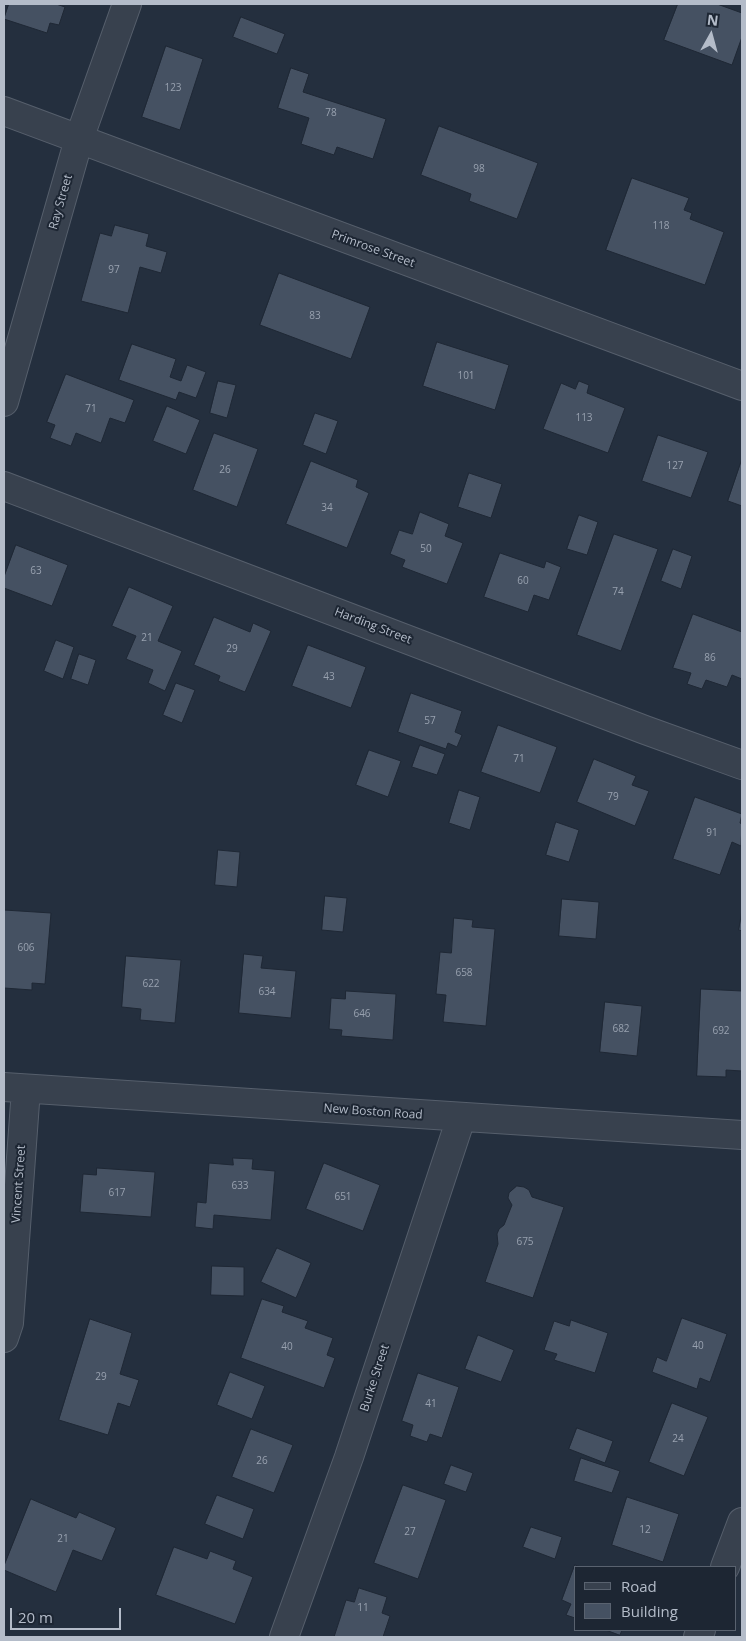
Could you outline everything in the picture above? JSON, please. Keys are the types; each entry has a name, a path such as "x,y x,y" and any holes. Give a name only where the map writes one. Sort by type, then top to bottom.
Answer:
{"street":[{"name":"Ray Street","path":"4,402 79,139 127,4"},
{"name":"Primrose Street","path":"4,111 742,386"},
{"name":"Harding Street","path":"4,486 742,765"},
{"name":"New Boston Road","path":"15,1088 742,1135"},
{"name":"Vincent Street","path":"4,1338 9,1323 15,1088"},
{"name":"Burke Street","path":"284,1637 349,1457 462,1118"},
{"path":"725,1566 742,1522"}],"building":[{"path":"9,4 56,4 65,7 59,25 50,23 47,33 4,19"},
{"path":"678,4 717,4 742,13 742,37 732,65 664,40"},
{"path":"241,17 285,34 277,54 233,37"},
{"path":"166,46 203,59 180,130 142,117"},
{"path":"291,68 309,74 303,92 386,119 373,159 337,147 334,155 301,144 309,118 278,108"},
{"path":"439,126 538,163 517,219 469,201 471,194 421,175"},
{"path":"632,178 689,198 684,210 692,213 690,219 724,232 705,285 606,250"},
{"path":"115,225 149,234 146,246 167,252 161,273 140,267 128,313 81,301 100,233 111,236"},
{"path":"279,273 370,307 351,359 260,325"},
{"path":"437,342 509,365 495,410 423,386"},
{"path":"132,344 176,359 170,377 181,381 187,365 206,372 196,398 179,392 176,400 119,380"},
{"path":"66,374 134,400 125,423 110,418 101,443 76,433 71,446 50,438 55,425 47,422"},
{"path":"218,381 236,385 227,418 210,413"},
{"path":"579,381 589,385 587,393 625,408 608,453 543,429 561,383 575,389"},
{"path":"167,406 200,420 186,454 153,441"},
{"path":"315,413 338,421 326,454 303,445"},
{"path":"214,433 258,449 237,507 193,490"},
{"path":"658,435 708,452 691,498 642,481"},
{"path":"742,459 742,506 728,501"},
{"path":"311,461 358,480 356,487 369,493 347,548 286,524"},
{"path":"469,473 502,484 491,518 458,507"},
{"path":"420,512 449,524 445,536 463,543 447,584 402,567 405,560 390,554 399,530 412,534"},
{"path":"579,515 598,522 587,555 567,549"},
{"path":"614,534 658,549 621,651 577,635"},
{"path":"16,545 68,565 52,606 4,588 4,577"},
{"path":"673,549 692,556 681,589 661,581"},
{"path":"500,553 544,568 546,561 561,567 549,600 534,595 528,612 484,597"},
{"path":"129,587 173,606 158,641 182,651 165,691 148,683 153,670 126,659 136,636 112,626"},
{"path":"693,614 742,632 742,679 732,675 727,687 706,680 702,689 687,684 691,673 673,668"},
{"path":"214,617 250,632 253,623 271,631 245,692 218,681 220,676 194,665"},
{"path":"56,640 74,647 63,679 44,671"},
{"path":"308,645 366,667 351,708 292,686"},
{"path":"79,654 96,660 88,685 71,679"},
{"path":"176,683 195,690 182,723 163,715"},
{"path":"411,693 462,711 455,732 462,735 457,747 448,743 446,749 398,732"},
{"path":"498,725 557,747 540,793 481,772"},
{"path":"420,745 445,754 437,775 412,767"},
{"path":"369,750 401,761 388,797 356,785"},
{"path":"594,759 636,776 632,785 649,791 635,826 577,802"},
{"path":"459,790 480,797 470,830 449,823"},
{"path":"695,797 742,814 740,823 742,824 741,846 732,842 720,875 673,859"},
{"path":"556,822 579,830 569,862 546,855"},
{"path":"218,850 240,852 237,887 215,885"},
{"path":"325,896 347,898 343,932 322,930"},
{"path":"562,899 599,902 596,939 559,936"},
{"path":"4,910 51,913 45,984 32,983 32,990 4,988"},
{"path":"742,911 742,931 739,930"},
{"path":"454,918 473,920 472,927 495,929 486,1026 443,1022 446,995 436,994 440,952 451,953"},
{"path":"244,954 263,956 261,968 296,971 291,1018 239,1013"},
{"path":"126,956 181,960 175,1023 140,1020 141,1009 122,1007"},
{"path":"701,989 742,991 742,1071 726,1070 726,1077 697,1076"},
{"path":"346,991 396,994 393,1040 341,1036 342,1030 329,1029 331,998 345,999"},
{"path":"605,1002 642,1006 637,1056 600,1052"},
{"path":"233,1158 253,1159 252,1169 275,1171 271,1220 214,1215 213,1229 195,1227 197,1202 206,1203 209,1163 233,1165"},
{"path":"324,1163 380,1185 363,1231 306,1209"},
{"path":"97,1168 155,1172 151,1217 80,1212 83,1174 96,1175"},
{"path":"517,1186 529,1190 532,1197 564,1207 533,1298 485,1282 498,1244 497,1234 504,1225 512,1205 508,1198 509,1193"},
{"path":"277,1248 311,1263 296,1298 261,1282"},
{"path":"212,1266 244,1267 244,1296 211,1295"},
{"path":"262,1299 284,1306 282,1312 308,1321 305,1328 333,1338 327,1355 335,1358 324,1388 241,1358"},
{"path":"682,1318 727,1334 710,1382 700,1378 697,1389 652,1372 657,1357 666,1361"},
{"path":"90,1319 132,1333 120,1374 139,1380 130,1407 118,1403 108,1435 59,1420"},
{"path":"571,1320 608,1333 595,1373 554,1360 557,1354 544,1350 554,1321 569,1326"},
{"path":"478,1335 514,1350 501,1382 465,1369"},
{"path":"230,1372 265,1386 252,1419 217,1405"},
{"path":"418,1373 459,1387 442,1438 430,1434 427,1442 410,1436 413,1425 402,1421"},
{"path":"672,1403 708,1417 684,1476 649,1462"},
{"path":"577,1428 613,1441 605,1463 569,1449"},
{"path":"251,1429 293,1445 274,1493 232,1477"},
{"path":"581,1458 620,1471 612,1493 574,1481"},
{"path":"451,1465 473,1473 466,1492 444,1484"},
{"path":"403,1485 446,1500 418,1579 374,1563"},
{"path":"217,1495 254,1509 243,1539 205,1524"},
{"path":"627,1497 679,1514 663,1562 612,1545"},
{"path":"31,1499 76,1518 79,1512 116,1528 102,1561 73,1550 56,1592 4,1570"},
{"path":"531,1527 562,1537 555,1559 523,1547"},
{"path":"174,1547 207,1559 210,1551 236,1561 233,1569 253,1577 235,1624 156,1595"},
{"path":"574,1568 574,1618 566,1615 571,1604 562,1600"},
{"path":"359,1588 387,1597 382,1613 390,1616 383,1637 334,1637 346,1600 354,1602"},
{"path":"609,1631 622,1631 620,1635"}]}
